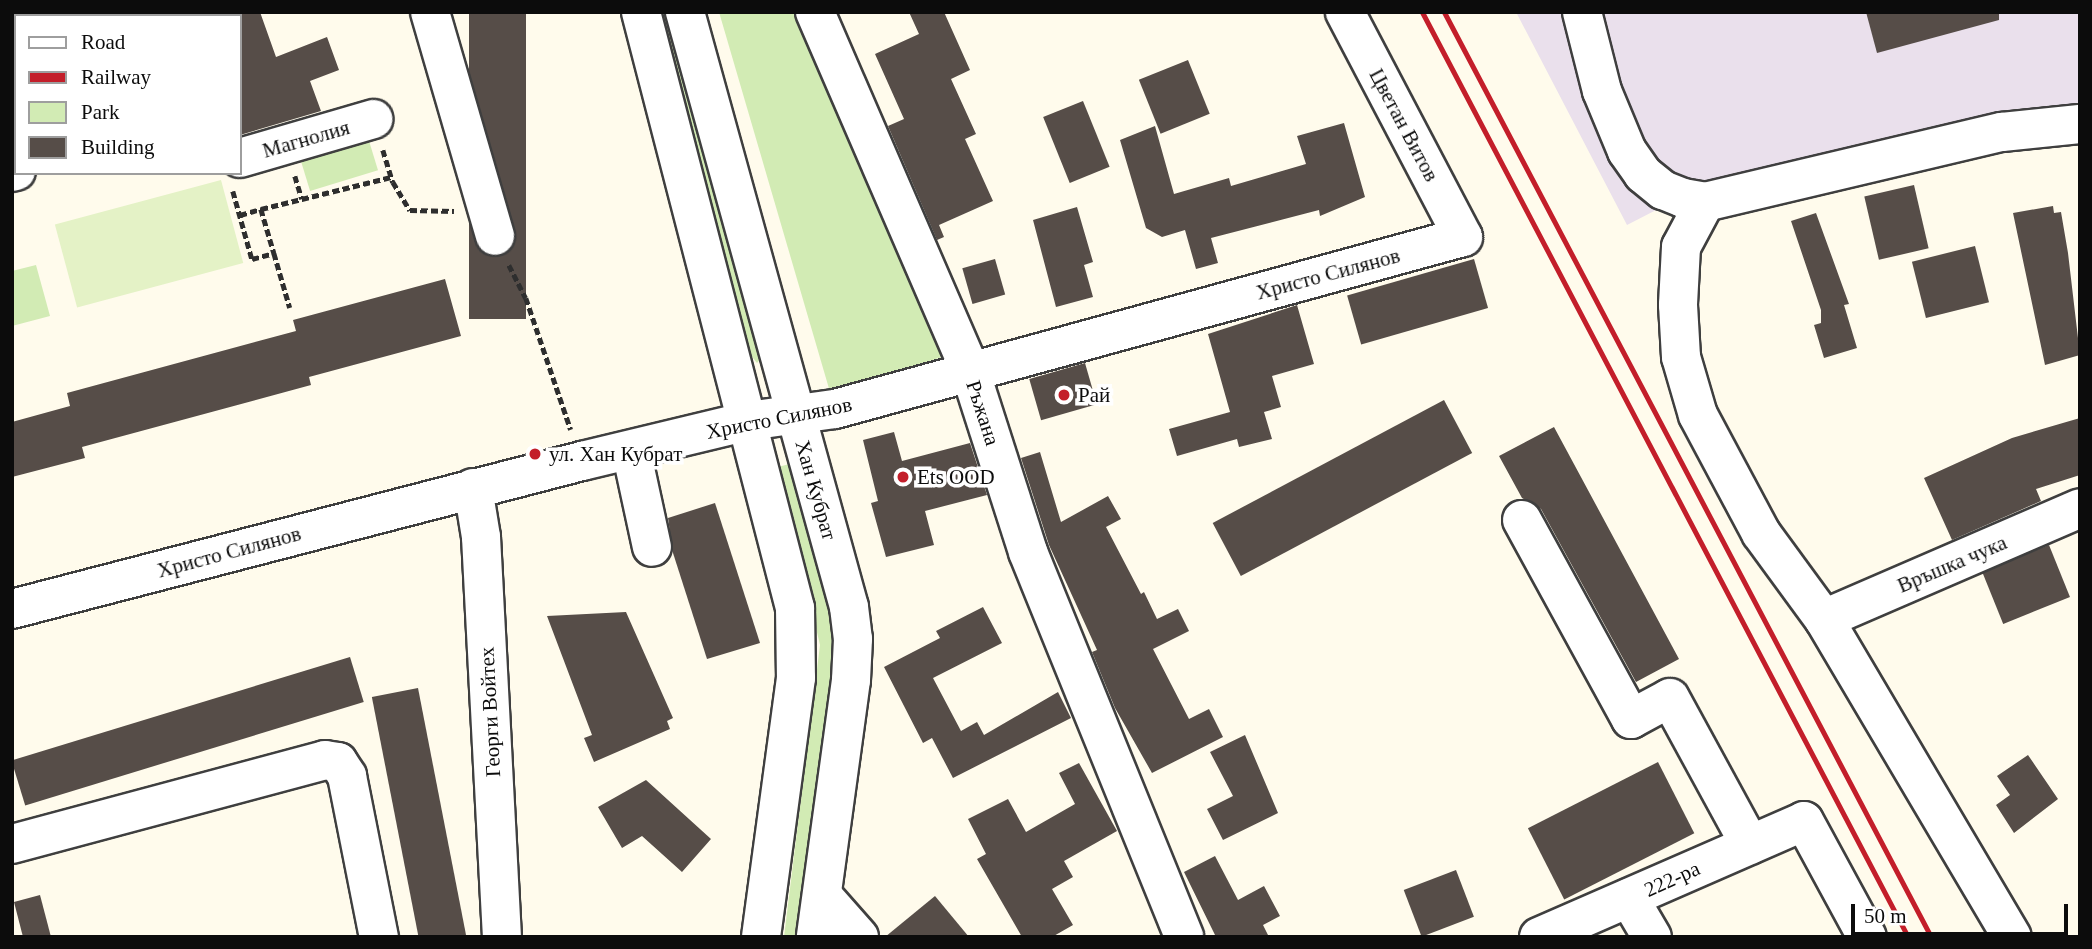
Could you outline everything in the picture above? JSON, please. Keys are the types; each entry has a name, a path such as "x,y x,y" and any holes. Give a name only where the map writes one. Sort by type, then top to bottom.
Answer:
{"street":[{"path":"430,12 490,219"},
{"path":"641,12 795,608 798,642 761,937"},
{"name":"Хан Кубрат","path":"685,12 849,607 853,639 816,937"},
{"name":"Ръжана","path":"815,12 970,371 1028,552 1184,937"},
{"name":"Цветан Витов","path":"1345,12 1462,237"},
{"path":"1582,12 1602,91 1627,151 1643,174 1663,191 1705,202 2002,132 2080,124"},
{"name":"Магнолия","path":"242,168 373,119"},
{"path":"1705,202 1681,247 1681,357 1698,415 1724,470 1761,533 1824,619 2012,937"},
{"name":"Христо Силянов","path":"12,608 582,461 748,421 835,409 1462,237"},
{"path":"631,450 652,547"},
{"name":"Георги Войтех","path":"473,488 481,537 502,937"},
{"name":"Връшка чука","path":"1824,619 2080,508"},
{"path":"1522,520 1631,719 1671,698 1749,845"},
{"path":"12,844 326,760 338,762 347,776 379,937"},
{"name":"222-ра","path":"1539,937 1804,821 1867,937"},
{"path":"822,895 859,937"},
{"path":"1629,898 1652,937"}],"path":[{"path":"373,119 391,177 410,209 490,219 526,298 582,461"},
{"path":"235,175 240,215 252,259 274,253"},
{"path":"240,215 391,177"},
{"path":"261,209 290,309"}],"shaded area":[{"path":"1516,12 2080,12 2080,113 1662,207 1627,225"}],"green space":[{"path":"656,12 670,12 762,357 757,363 749,353"},
{"path":"719,12 802,12 952,354 830,392"},
{"path":"366,131 378,170 310,191 298,152"},
{"path":"221,180 243,263 77,308 55,225"},
{"path":"36,265 50,316 12,326 12,271"},
{"path":"797,462 840,636 801,937 784,937 820,645 778,467"}],"building":[{"path":"260,12 276,57 327,37 339,70 310,81 321,111 242,134 240,14"},
{"path":"469,12 526,12 526,319 469,319"},
{"path":"909,12 944,12 970,70 951,79 976,134 965,139 993,201 939,225 944,237 937,240 888,126 904,119 875,54 919,34"},
{"path":"1866,12 1999,12 1999,20 1877,53"},
{"path":"1188,60 1210,114 1161,134 1139,80"},
{"path":"1083,101 1110,167 1070,183 1043,117"},
{"path":"1344,123 1365,197 1320,216 1319,210 1211,238 1218,263 1196,269 1185,230 1162,237 1146,228 1120,140 1155,126 1174,194 1229,178 1231,186 1306,164 1297,136"},
{"path":"1914,185 1929,248 1879,260 1864,196"},
{"path":"2053,206 2054,213 2061,212 2080,355 2045,365 2013,213"},
{"path":"1077,207 1093,262 1084,265 1093,297 1056,307 1033,220"},
{"path":"1816,213 1849,304 1844,305 1857,348 1824,358 1814,325 1821,323 1821,310 1791,221"},
{"path":"1975,246 1989,302 1926,318 1912,262"},
{"path":"995,259 1005,295 973,304 962,268"},
{"path":"1474,259 1488,308 1361,344 1347,295"},
{"path":"445,279 461,336 309,377 311,385 82,447 85,458 12,477 12,422 70,406 67,393 296,331 293,320"},
{"path":"1297,305 1314,364 1272,376 1281,407 1264,412 1272,439 1239,447 1237,439 1177,456 1169,429 1230,412 1208,334"},
{"name":"Рай","path":"1085,363 1097,404 1041,420 1029,379"},
{"path":"1444,400 1472,453 1241,576 1213,523"},
{"path":"2080,418 2080,475 2036,489 2041,501 1952,540 1924,478 2012,438"},
{"path":"1554,427 1679,659 1636,682 1541,509 1522,498 1499,456"},
{"path":"894,432 902,461 970,443 987,495 925,511 934,545 886,557 871,503 878,501 863,440"},
{"path":"1040,452 1061,522 1108,496 1121,519 1106,527 1141,594 1144,592 1157,619 1178,609 1189,631 1153,649 1189,719 1209,709 1223,737 1152,773 1115,708 1092,652 1097,650 1049,545 1021,458"},
{"path":"715,503 760,643 707,659 673,553 668,518"},
{"path":"2049,545 2070,597 2003,624 1982,572"},
{"path":"983,607 1002,643 933,678 961,731 977,722 984,735 1058,692 1071,718 953,778 932,738 923,743 884,667 940,638 936,631"},
{"path":"626,612 673,718 667,721 670,729 594,762 584,738 592,735 547,616"},
{"path":"350,657 364,702 25,805 12,760"},
{"path":"418,688 466,937 419,937 372,697"},
{"path":"1245,735 1278,813 1223,840 1207,809 1233,796 1210,752"},
{"path":"2028,755 2058,799 2014,833 1996,805 2010,795 1997,776"},
{"path":"1658,762 1694,833 1564,900 1528,828"},
{"path":"1079,763 1117,831 1064,861 1073,877 1052,889 1073,925 1052,937 1022,937 977,859 986,854 968,819 1008,799 1026,832 1075,804 1059,773"},
{"path":"646,780 711,839 682,872 642,836 622,848 598,807"},
{"path":"1215,856 1238,900 1264,886 1280,916 1263,925 1269,937 1216,937 1184,872"},
{"path":"1456,870 1474,917 1422,937 1404,890"},
{"path":"40,895 51,937 23,937 14,902"},
{"path":"935,896 969,937 885,937"}],"railway":[{"path":"1422,12 1908,937"},
{"path":"1444,12 1931,937"}],"place":[{"name":"Рай","path":"1064,395"},
{"name":"ул. Хан Кубрат","path":"535,454"},
{"name":"Ets OOD","path":"903,477"}]}
